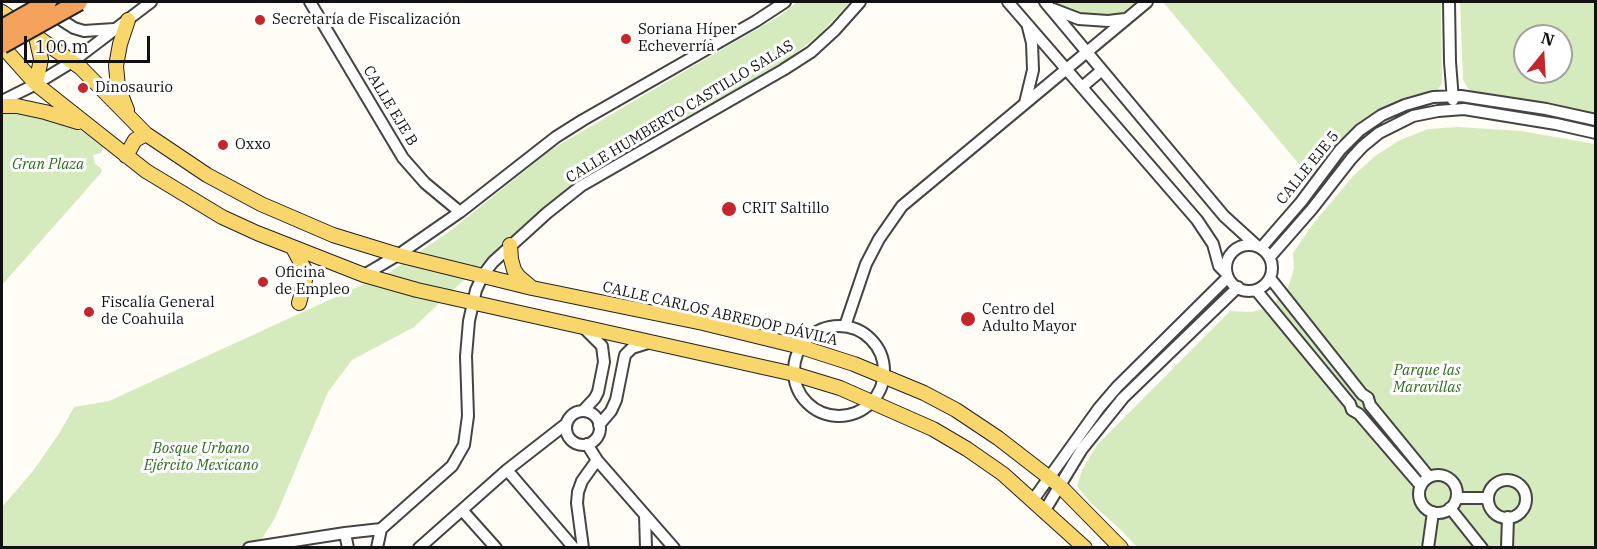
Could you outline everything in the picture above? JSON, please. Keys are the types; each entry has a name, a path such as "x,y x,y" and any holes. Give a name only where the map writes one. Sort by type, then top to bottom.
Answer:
{"highway":[{"path":"2,28 48,2"},
{"path":"2,45 79,2"}],"main road":[{"name":"CALLE CARLOS ABREDOP DÁVILA","path":"2,12 72,62 97,83 146,134 207,175 261,204 333,235 398,255 532,288 801,347 854,364 956,410 998,438 1055,481 1121,548"},
{"path":"123,24 116,76 131,120"},
{"path":"36,38 41,59 36,84"},
{"path":"2,45 36,84 126,156 181,193 222,216 293,248 364,275 472,304 794,374 840,388 933,429 967,449 1004,474 1085,548"},
{"path":"2,106 17,106 45,112 90,127"},
{"path":"126,156 135,140 146,134"},
{"path":"510,245 514,270 532,288"},
{"path":"293,248 305,270 303,292 299,303"}],"street":[{"path":"56,2 57,10 63,21 84,32 123,24"},
{"path":"2,101 72,62 151,2"},
{"name":"CALLE EJE B","path":"310,2 403,158 425,183 460,212"},
{"path":"364,275 398,255 460,212 556,137 785,2"},
{"name":"CALLE HUMBERTO CASTILLO SALAS","path":"381,529 452,466 464,445 468,416 466,356 472,304 483,275 510,245 581,186 811,52 860,2"},
{"path":"1008,2 1197,220 1213,244 1219,266 1238,287 1250,291 1256,290 1270,278 1272,272 1270,257 1224,216 1048,5"},
{"path":"845,326 866,264 891,219 902,206 1147,2"},
{"path":"1449,2 1454,109"},
{"path":"1048,5 1079,19 1126,20"},
{"path":"1024,104 1033,70 1032,43 1027,24"},
{"path":"1082,87 1102,70"},
{"name":"CALLE EJE 5","path":"1259,247 1301,202 1340,150 1360,130 1382,115 1405,105 1433,97 1452,95 1490,99 1596,120"},
{"name":"CALLE EJE 5","path":"1270,257 1363,146 1387,128 1413,116 1454,109 1498,113 1596,133"},
{"path":"1045,510 1055,481 1099,408 1117,387 1228,276 1227,260 1236,249 1250,245 1259,247"},
{"path":"1270,278 1430,477"},
{"path":"1033,500 1055,481 1123,398 1238,287"},
{"path":"1256,290 1350,404 1352,410 1359,414 1421,486"},
{"path":"845,326 867,335 875,343 881,353 884,376 873,401 856,413 835,416 807,402 801,394 794,374 795,364 801,347 816,332 825,328 845,326"},
{"path":"421,547 507,470 566,424 573,414 583,411 595,398 604,362 602,346 583,327"},
{"path":"566,424 566,432 574,442 586,444 597,437 600,424 611,411 616,400 621,365 625,355 632,348 651,342"},
{"path":"604,362 621,365"},
{"path":"1350,404 1354,396 1362,394"},
{"path":"1359,414 1366,411 1370,405"},
{"path":"583,411 593,414 600,424"},
{"path":"586,444 597,460 674,548"},
{"path":"583,548 577,502 578,492 582,481 597,460"},
{"path":"507,470 574,548"},
{"path":"1436,475 1448,477 1456,486 1457,498 1450,508 1439,513 1423,505 1420,499 1421,486 1430,477 1436,475"},
{"path":"1509,480 1520,485 1526,496 1524,508 1514,516 1508,517 1502,517 1492,510 1488,498 1497,483 1509,480"},
{"path":"1457,498 1488,498"},
{"path":"1450,508 1482,548"},
{"path":"462,510 496,548"},
{"path":"1428,548 1433,512"},
{"path":"645,515 646,548"},
{"path":"1507,548 1508,517"},
{"path":"250,547 381,529 377,548"},
{"path":"345,533 348,548"}],"green space":[{"name":"Bosque Urbano Ejército Mexicano","path":"797,2 850,2 821,33 787,60 586,175 469,275 414,327 352,360 328,392 275,518 259,543 247,548 2,548 2,507 33,471 74,407 109,401 390,272 450,231 552,149 781,15"},
{"path":"1051,2 1139,2 1125,12 1099,19 1062,9"},
{"path":"1163,2 1441,2 1442,83 1436,93 1380,115 1314,182"},
{"path":"1460,2 1595,2 1595,115 1478,94 1469,90 1463,80"},
{"name":"Gran Plaza","path":"14,109 75,127 104,145 101,153 93,155 95,164 102,169 101,173 2,285 2,110"},
{"name":"Parque las Maravillas","path":"1458,127 1521,131 1595,144 1595,547 1137,547 1091,503 1077,486 1082,470 1097,445 1230,311 1251,312 1271,307 1288,287 1294,269 1293,253 1313,224 1353,176 1375,156 1400,140 1428,129"}],"place":[{"name":"Secretaría de Fiscalización","path":"260,20"},
{"name":"Soriana Híper Echeverría","path":"626,39"},
{"name":"Dinosaurio","path":"83,88"},
{"name":"Oxxo","path":"223,145"},
{"name":"CRIT Saltillo","path":"729,209"},
{"name":"Oficina de Empleo","path":"263,282"},
{"name":"Fiscalía General de Coahuila","path":"89,312"},
{"name":"Centro del Adulto Mayor","path":"968,319"}]}
